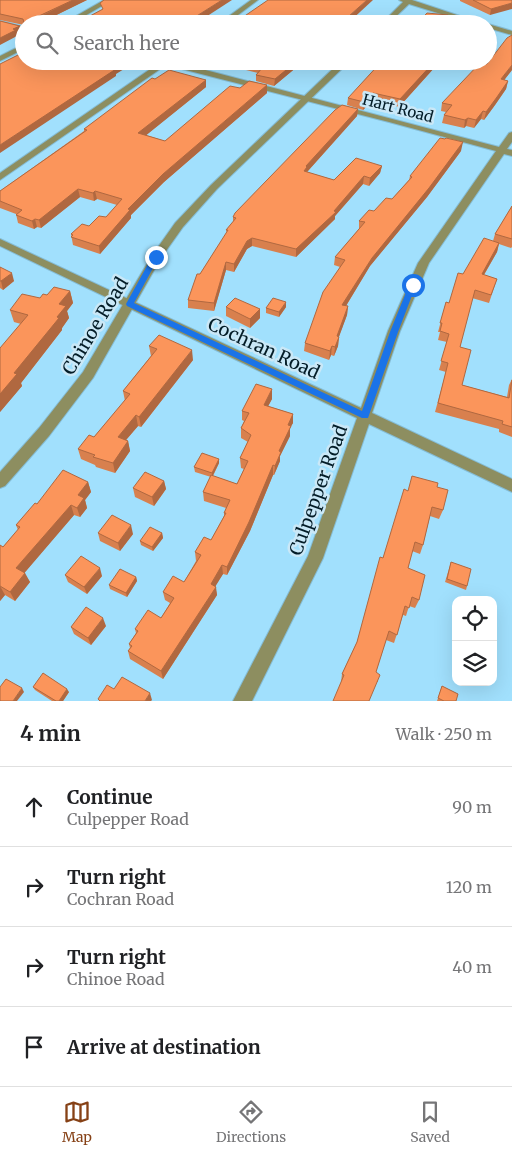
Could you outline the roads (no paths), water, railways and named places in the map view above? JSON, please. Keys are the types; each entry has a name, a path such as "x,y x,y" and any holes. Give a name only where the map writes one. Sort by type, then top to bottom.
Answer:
{"street":[{"path":"82,15 109,0"},
{"path":"234,15 255,0"},
{"path":"392,15 406,0 453,15"},
{"path":"0,24 15,27"},
{"path":"497,29 512,33"},
{"path":"0,59 15,51"},
{"path":"0,177 153,70"},
{"name":"Hart Road","path":"196,70 507,151"},
{"name":"Chinoe Road","path":"0,482 88,375 156,257 189,214 214,187 337,70"},
{"name":"Culpepper Road","path":"242,701 315,558 394,332 424,263 507,151 512,135"},
{"name":"Cochran Road","path":"0,242 512,486"}]}
